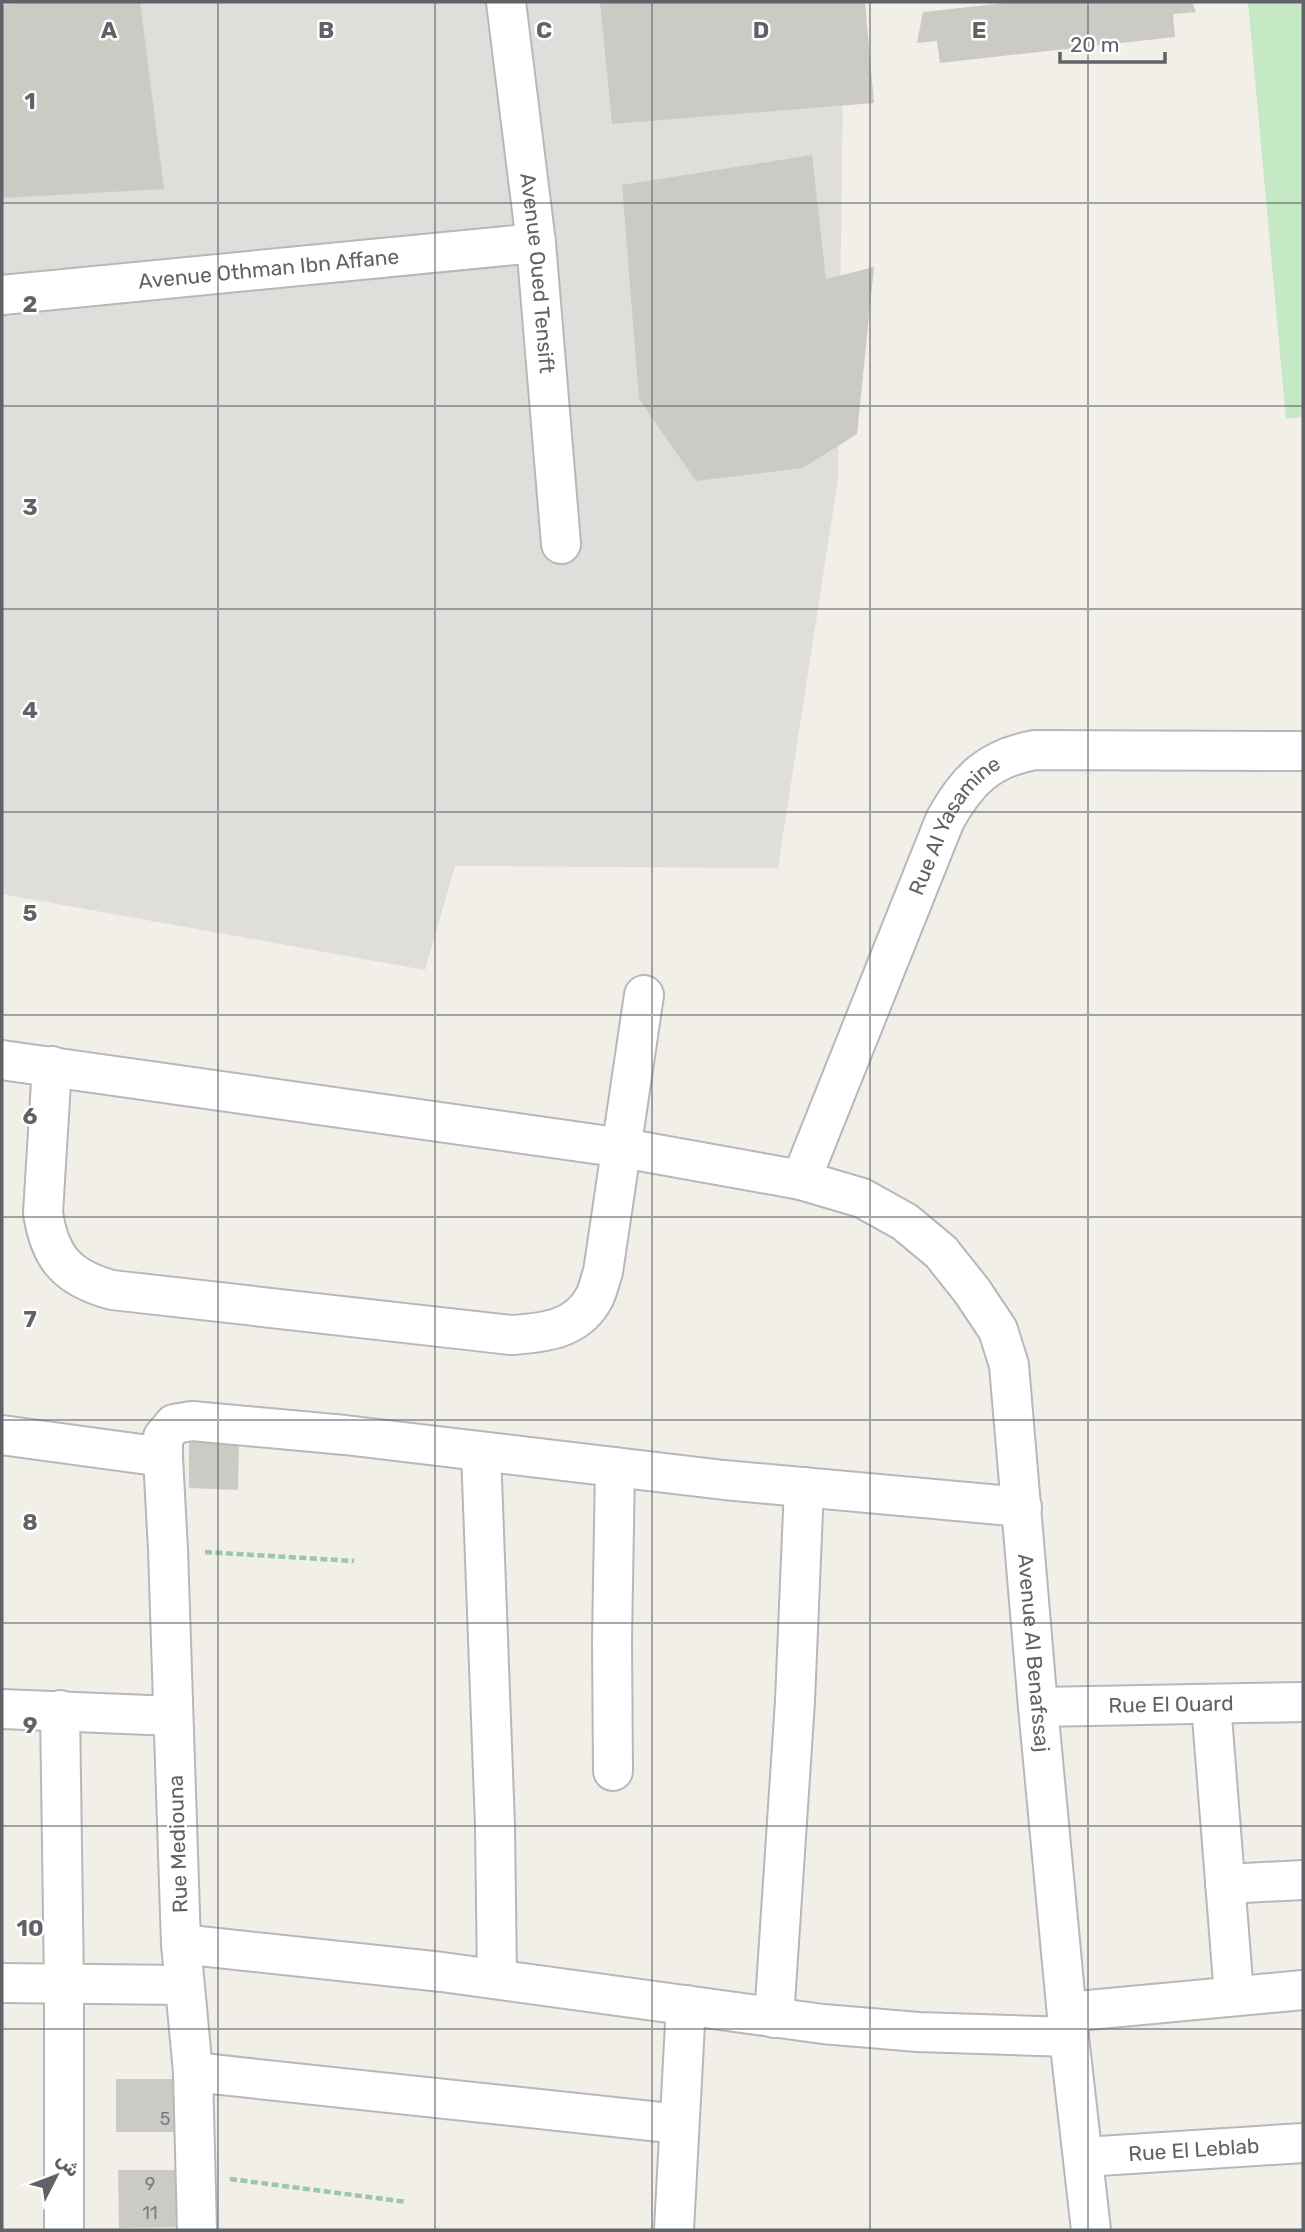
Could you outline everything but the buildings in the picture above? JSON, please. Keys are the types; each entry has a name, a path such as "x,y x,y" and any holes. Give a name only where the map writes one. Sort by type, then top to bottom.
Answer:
{"street":[{"name":"Avenue Oued Tensift","path":"506,2 536,243 561,544"},
{"name":"Avenue Othman Ibn Affane","path":"2,295 536,243"},
{"name":"Rue Al Yasamine","path":"801,1180 945,820 957,799 991,764 1013,754 1035,750 1303,751"},
{"path":"52,1066 43,1213 46,1234 64,1266 92,1284 112,1290 511,1335 538,1333 561,1328 579,1318 594,1298 603,1272 644,995"},
{"name":"Avenue Al Benafssaj","path":"2,1060 622,1148 801,1180 862,1198 905,1222 941,1252 998,1330 1009,1365 1068,2024 1091,2230"},
{"name":"Rue Mediouna","path":"197,2230 193,2072 181,1944 163,1437 174,1424 192,1421 345,1434 481,1452"},
{"path":"2,1435 163,1457"},
{"path":"497,1979 495,1826 481,1452 804,1488 1022,1507"},
{"path":"613,1771 615,1468"},
{"path":"775,2018 795,1701 804,1488"},
{"name":"Rue El Ouard","path":"1038,1707 1303,1702"},
{"path":"1211,1704 1234,1994"},
{"path":"2,1709 173,1716"},
{"path":"60,1710 64,2230"},
{"path":"1225,1884 1303,1880"},
{"path":"181,1944 497,1979 775,2018 918,2032 1068,2024 1234,1994 1303,1990"},
{"path":"2,1983 184,1985"},
{"path":"674,2230 686,2005"},
{"path":"193,2072 679,2124"},
{"name":"Rue El Leblab","path":"1084,2157 1303,2143"}],"path":[{"path":"168,1550 354,1561"},
{"path":"195,2175 407,2202"}],"shaded area":[{"path":"2,2 844,2 838,479 778,868 455,866 425,970 2,894"}],"green space":[{"path":"1248,2 1303,2 1303,417 1286,419"}]}
